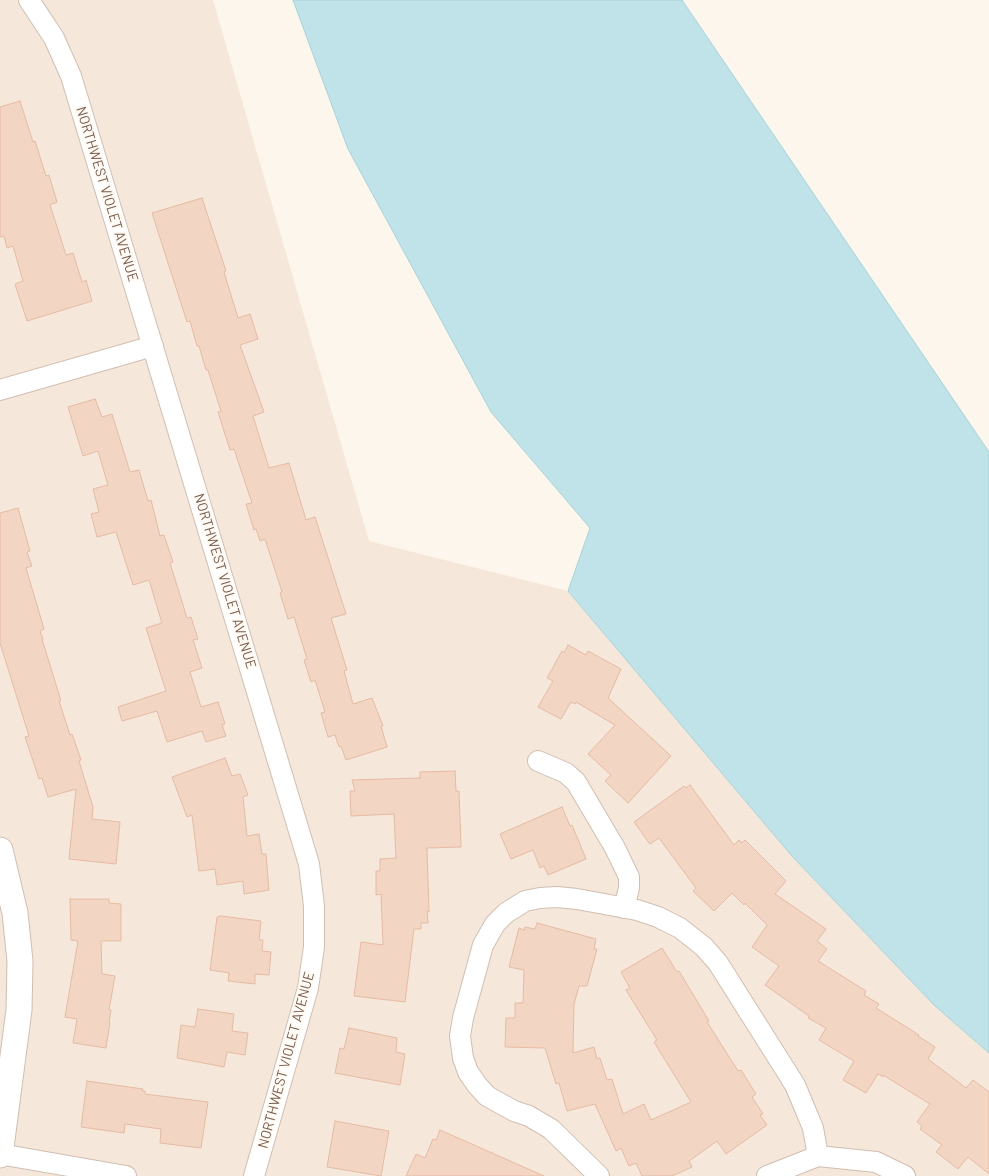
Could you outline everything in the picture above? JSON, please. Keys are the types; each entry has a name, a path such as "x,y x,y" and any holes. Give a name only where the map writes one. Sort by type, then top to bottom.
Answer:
{"street":[{"name":"NORTHWEST VIOLET AVENUE","path":"29,0 54,38 71,76 309,864 314,906 314,947 308,988 254,1176"},
{"path":"0,390 154,346"},
{"path":"538,761 566,773 576,782 615,848 629,877 629,888 624,908"},
{"path":"0,850 15,913 20,961 19,1010 0,1154 126,1176"},
{"path":"599,1176 551,1129 530,1116 514,1111 487,1096 476,1085 468,1072 463,1058 460,1036 463,1018 483,946 495,924 506,912 525,901 557,897 624,908 658,918 680,928 704,947 718,963 795,1085 813,1128 818,1156"},
{"path":"767,1176 818,1156 876,1162 905,1176"}],"shaded area":[{"path":"0,0 213,0 369,541 568,591 791,855 934,1005 989,1053 989,1176 0,1176"}],"water":[{"path":"293,0 682,0 989,452 989,1053 934,1005 791,855 568,591 590,528 491,412 348,149"}],"building":[{"path":"20,101 46,176 49,175 57,202 50,205 66,255 73,253 82,282 86,280 92,301 27,321 15,284 23,281 13,246 7,248 4,236 0,237 0,107"},
{"path":"202,198 226,271 224,272 238,318 250,314 258,339 240,345 264,412 253,416 269,468 289,463 306,520 315,517 346,614 331,618 347,670 344,671 353,704 372,698 383,726 381,726 387,747 346,760 335,735 328,737 321,713 325,712 315,680 311,682 304,660 307,659 294,617 288,619 280,593 282,592 265,539 260,541 256,529 254,530 246,504 252,503 234,449 230,450 218,412 221,411 208,370 206,370 199,346 197,346 190,321 187,322 152,213"},
{"path":"95,399 102,417 112,414 130,472 139,470 148,501 151,500 160,536 164,535 173,562 170,563 187,618 191,617 198,639 193,640 202,668 190,672 201,707 218,702 225,724 222,725 226,736 206,742 202,731 167,742 157,711 122,721 118,707 166,691 146,628 162,623 149,580 133,585 116,532 97,537 91,514 99,512 93,489 108,485 98,451 83,456 68,407"},
{"path":"18,508 30,551 27,552 32,566 26,568 44,629 40,631 61,701 59,701 70,735 72,734 81,760 79,761 93,807 92,819 120,822 116,864 69,859 76,789 48,797 42,778 39,779 25,737 29,736 0,643 0,513"},
{"path":"568,645 586,655 588,651 621,669 608,698 671,756 628,803 605,781 611,775 588,754 615,725 576,702 575,704 571,702 561,719 538,707 553,681 547,678 562,651 564,653"},
{"path":"225,758 232,776 240,774 248,795 243,797 247,836 259,834 262,854 266,854 269,890 244,894 243,881 217,885 215,869 199,871 192,815 187,817 172,777"},
{"path":"455,771 456,791 459,791 461,847 427,848 428,923 421,923 421,929 414,929 405,1002 354,996 361,942 383,945 381,894 376,895 376,871 380,871 380,859 396,858 394,814 351,816 350,791 355,791 352,780 420,778 420,772"},
{"path":"690,785 734,845 739,840 742,843 745,840 786,881 775,894 826,929 817,941 827,949 818,961 866,991 864,995 879,1004 876,1008 935,1047 928,1059 966,1088 973,1080 989,1092 989,1174 968,1157 958,1169 936,1152 942,1145 920,1129 922,1126 917,1122 930,1104 883,1075 883,1077 878,1074 866,1093 843,1080 854,1061 819,1040 826,1028 808,1018 809,1016 765,985 779,966 752,947 767,925 732,893 714,911 693,891 696,888 659,838 650,844 634,822 684,786 686,788"},
{"path":"562,807 570,826 572,825 586,859 548,875 544,866 540,868 533,850 511,859 500,834"},
{"path":"70,899 109,899 109,903 121,904 121,941 101,941 102,974 115,976 109,1010 111,1010 110,1023 106,1048 73,1043 77,1019 65,1017 78,941 71,940"},
{"path":"217,917 261,921 259,940 263,940 262,951 271,952 269,975 255,974 255,984 228,981 229,973 210,970"},
{"path":"537,923 596,939 594,949 597,949 587,986 579,986 574,1004 573,1053 594,1047 597,1059 600,1058 607,1080 612,1079 623,1114 644,1104 651,1120 691,1102 654,1042 657,1040 626,990 630,988 621,972 662,948 677,972 679,971 709,1021 707,1022 738,1071 741,1070 756,1094 752,1097 763,1114 760,1115 767,1125 726,1154 717,1141 689,1161 692,1167 672,1176 642,1176 636,1163 629,1166 621,1148 616,1151 595,1104 567,1111 559,1083 556,1084 545,1048 505,1047 506,1018 515,1018 515,1003 523,1003 524,970 509,967 519,928 524,930 525,927 535,929"},
{"path":"198,1009 234,1014 232,1031 248,1033 245,1055 227,1052 224,1067 177,1058 181,1025 195,1027"},
{"path":"349,1028 397,1038 396,1052 405,1054 400,1085 335,1073 340,1048 344,1049"},
{"path":"87,1081 143,1089 142,1091 145,1091 145,1094 208,1102 201,1148 160,1143 161,1129 125,1124 124,1133 81,1127"},
{"path":"335,1121 389,1131 381,1176 327,1167"},
{"path":"440,1130 544,1176 406,1176 416,1154 425,1158 433,1139 436,1140"}]}
